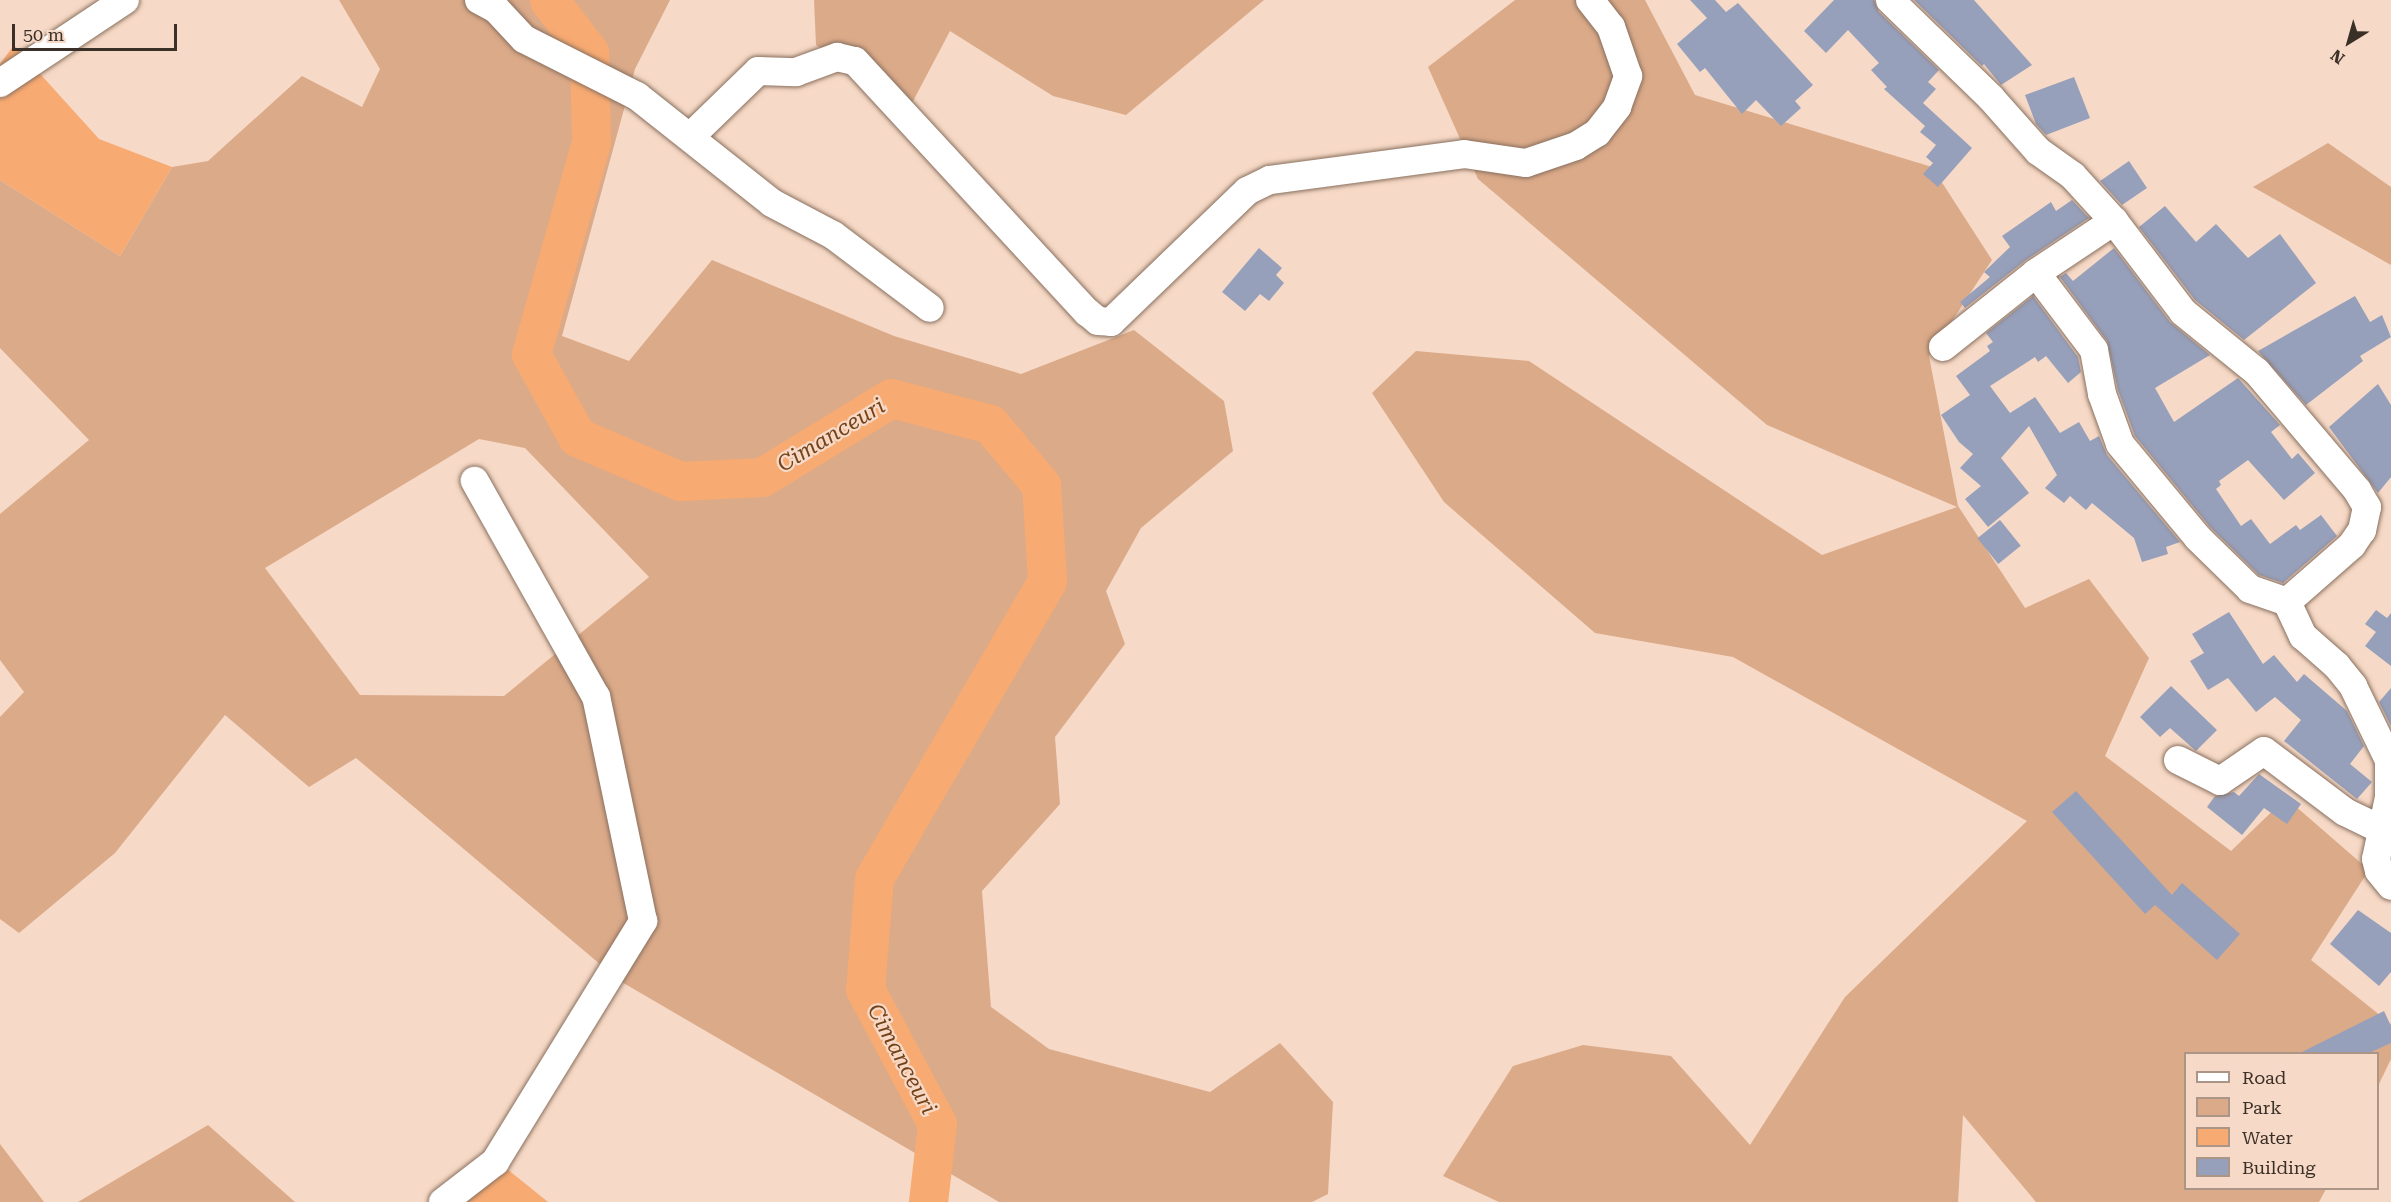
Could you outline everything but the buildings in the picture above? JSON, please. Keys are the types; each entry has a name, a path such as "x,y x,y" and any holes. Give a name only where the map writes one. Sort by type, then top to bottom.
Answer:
{"street":[{"path":"0,83 125,0"},
{"path":"479,0 496,9 524,39 637,96 772,203 833,235 930,308"},
{"path":"690,137 758,71 796,72 837,57 855,61 1087,312 1098,321 1111,322 1247,190 1270,180 1464,154 1526,163 1576,146 1597,133 1617,107 1629,76 1611,27 1590,0"},
{"path":"1890,0 1991,98 2038,151 2073,176 2114,221 2183,312 2257,372 2357,490 2367,507 2362,530 2352,545 2287,602"},
{"path":"1943,347 2036,273 2114,221"},
{"path":"2036,273 2094,350 2102,394 2120,444 2198,538 2250,589 2287,602 2303,636 2337,666 2353,686 2380,737 2389,760 2389,797 2376,859 2379,871 2391,886"},
{"path":"443,1202 495,1162 643,921 596,697 475,481"},
{"path":"2178,760 2220,782 2265,751 2345,812 2382,830"}],"green space":[{"path":"339,0 670,0 635,69 562,336 629,361 712,260 894,336 1021,374 1134,330 1224,401 1233,451 1141,528 1106,591 1125,644 1055,737 1060,804 982,891 991,1007 1049,1049 1210,1092 1280,1043 1333,1102 1328,1194 1312,1202 999,1202 620,981 356,758 309,787 225,715 115,853 19,933 0,919 0,717 24,692 0,660 0,514 89,440 0,348 0,180 120,256 172,167 208,161 302,76 362,107 380,69","holes":["479,439 525,448 649,577 504,696 360,695 265,568"]},
{"path":"814,0 1264,0 1126,115 1053,96 950,31 912,103 816,45"},
{"path":"1515,0 1645,0 1695,95 1932,167 1992,260 1929,356 1958,506 2025,608 2089,579 2149,658 2105,756 2231,851 2286,798 2369,870 2311,960 2391,1024 2391,1059 2379,1084 2379,1052 2184,1052 2184,1190 2325,1190 2319,1202 2036,1202 1963,1115 1958,1202 1499,1202 1443,1176 1513,1066 1583,1045 1671,1056 1750,1145 1845,997 2027,821 1733,657 1595,633 1444,502 1372,393 1416,351 1529,361 1822,555 1957,507 1767,425 1478,179 1428,67"},
{"path":"2328,143 2391,187 2391,265 2253,187"},
{"path":"208,1125 295,1202 78,1202"},
{"path":"0,1144 44,1202 0,1202"}],"water":[{"path":"14,45 99,139 172,167 120,256 0,180 0,64"},
{"path":"492,1157 548,1202 440,1202"}],"waterway":[{"name":"Cimanceuri","path":"549,0 589,52 591,142 531,354 577,437 680,481 762,477 891,398 990,424 1041,485 1047,581 874,878 865,989 937,1124 928,1202"}]}
